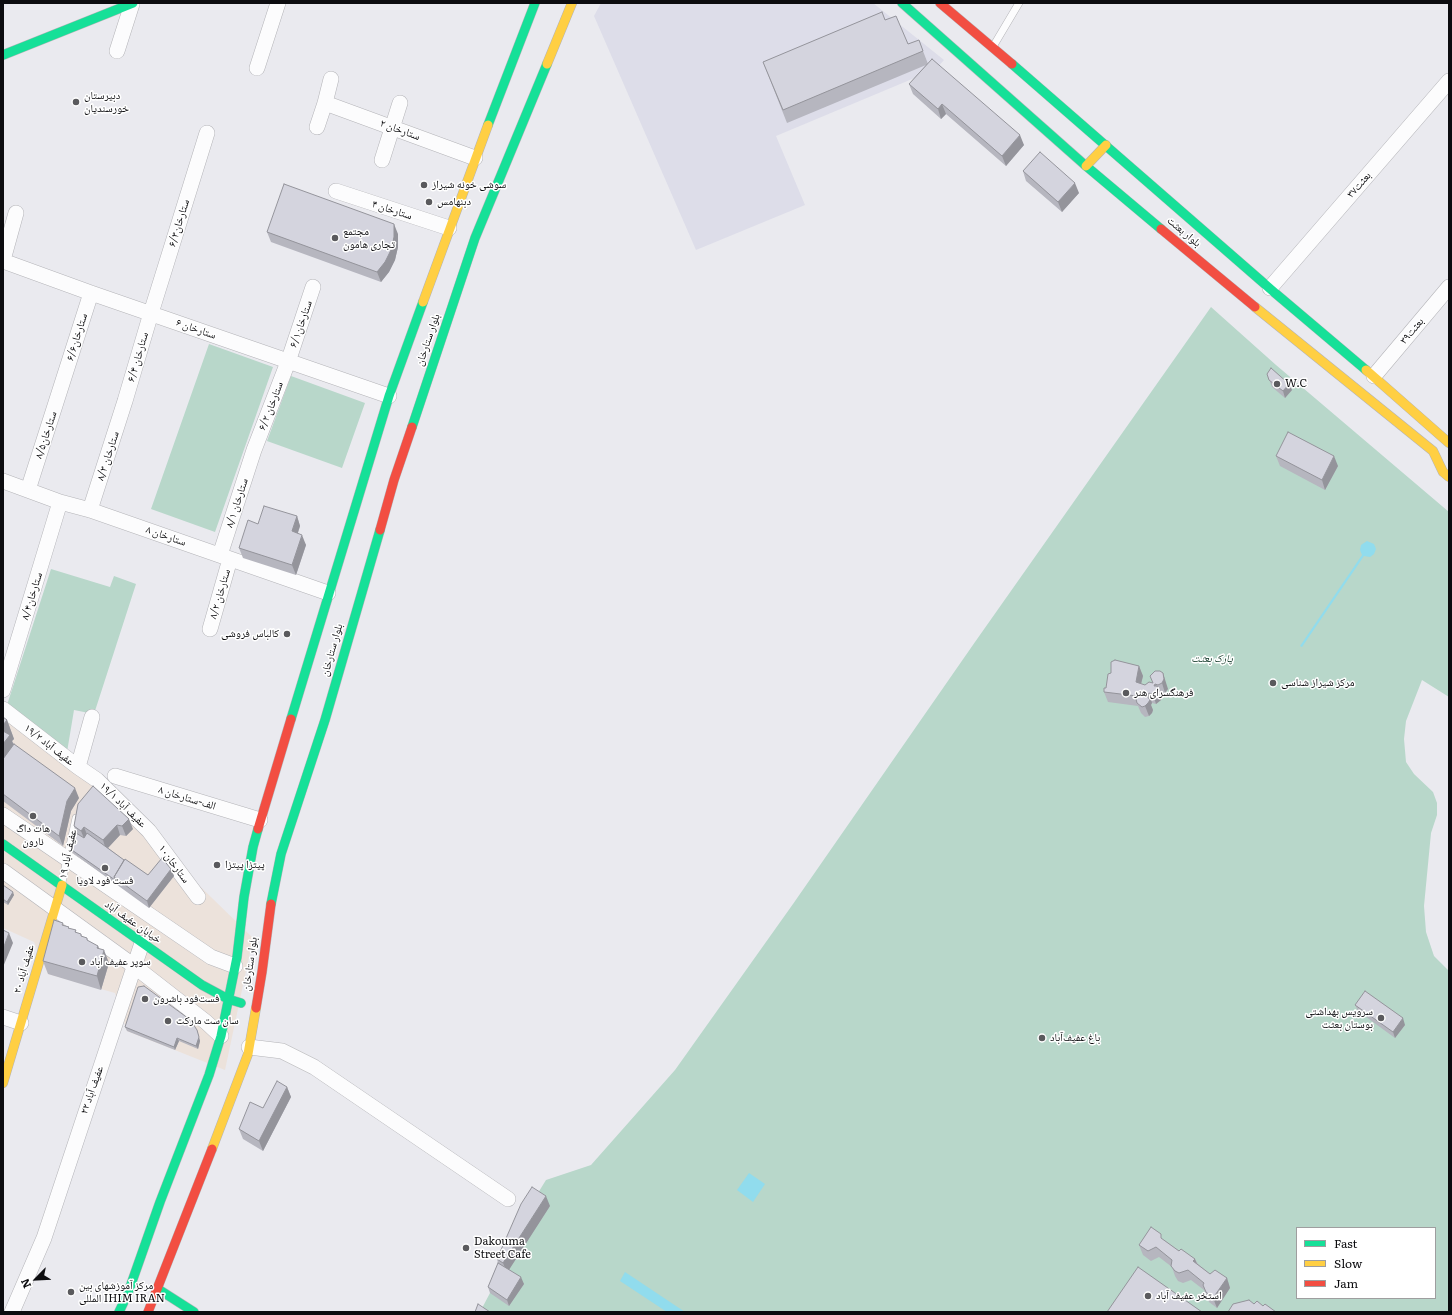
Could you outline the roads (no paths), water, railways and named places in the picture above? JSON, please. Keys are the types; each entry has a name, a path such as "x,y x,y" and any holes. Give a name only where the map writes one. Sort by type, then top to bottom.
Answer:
{"main road":[{"path":"3,55 132,3"},
{"name":"بلوار ستارخان","path":"119,1312 128,1293 160,1202 209,1075 221,1036 235,966 245,890 260,820 389,396 475,158 535,3"},
{"name":"بلوار ستارخان","path":"148,1312 194,1197 248,1054 270,906 281,854 324,720 394,480 476,238 572,3"},
{"name":"بلوار بعثت","path":"902,3 1086,166 1261,312 1433,451 1443,472 1449,477"},
{"name":"بلوار بعثت","path":"940,3 1374,376 1449,443"},
{"path":"1086,166 1106,145"},
{"name":"خیابان عفیف آباد","path":"3,844 211,991 228,999 256,1007"},
{"name":"عفیف آباد ۲۰","path":"3,1083 62,885"},
{"path":"158,1289 194,1312"}],"street":[{"path":"117,51 132,3"},
{"path":"257,68 278,3"},
{"path":"317,127 331,79"},
{"name":"بعثت۳۷","path":"1270,288 1449,81"},
{"name":"۲ ستارخان","path":"325,103 475,158"},
{"path":"382,160 400,103"},
{"name":"ستارخان۶/۳","path":"151,313 207,133"},
{"name":"۴ ستارخان","path":"336,191 449,228"},
{"path":"3,261 16,213"},
{"name":"ستارخان ۶","path":"3,261 288,362 389,396"},
{"name":"ستارخان۶/۱","path":"288,362 313,286"},
{"name":"بعثت۳۹","path":"1374,376 1449,287"},
{"name":"ستارخان۶/۶","path":"63,380 91,293"},
{"name":"ستارخان ۶/۴","path":"125,401 151,313"},
{"name":"ستارخان ۶/۲","path":"254,450 288,362"},
{"name":"ستارخان۸/۵","path":"28,490 63,380"},
{"name":"ستارخان ۸/۳","path":"90,510 125,401"},
{"name":"ستارخان ۸/۱","path":"225,557 254,450"},
{"name":"ستارخان ۸","path":"3,481 328,594"},
{"name":"ستارخان۸/۴","path":"3,690 60,502"},
{"name":"ستارخان ۸/۲","path":"210,629 225,557"},
{"name":"عفیف آباد ۱۹/۲","path":"3,709 78,767 95,783"},
{"path":"78,767 92,717"},
{"name":"۸ الف-ستارخان","path":"115,776 260,820"},
{"name":"عفیف آباد ۱۹/۱","path":"95,783 149,831"},
{"path":"3,815 211,958 235,966"},
{"name":"ستارخان۱۰","path":"149,831 198,897"},
{"path":"3,871 134,966 206,1022 221,1036"},
{"name":"عفیف آباد ۲۲","path":"12,1312 44,1238 142,943"},
{"path":"3,1017 21,1023"},
{"path":"249,1047 282,1051 314,1067 508,1199"}],"lane":[{"path":"993,47 1019,3"},
{"name":"عفیف آباد ۱۹","path":"62,885 77,813"}],"water":[{"path":"1367,541 1374,544 1376,549 1374,554 1370,557 1364,556 1302,647 1300,646 1362,555 1360,550 1361,545"},
{"path":"749,1173 765,1184 753,1202 737,1190"},
{"path":"625,1272 685,1312 667,1312 620,1281"}],"place":[{"name":"دبیرستان خورسندیان","path":"76,102"},
{"name":"سوشی خونه شیراز","path":"424,185"},
{"name":"دبنهامس","path":"429,202"},
{"name":"مجتمع تجاری هامون","path":"335,238"},
{"name":"W.C","path":"1277,384"},
{"name":"کالباس فروشی","path":"287,634"},
{"name":"مرکز شیراز شناسی","path":"1273,683"},
{"name":"فرهنگسرای هنر","path":"1126,693"},
{"name":"هات داگ نارون","path":"33,816"},
{"name":"پیتزا پیتزا","path":"217,865"},
{"name":"فست فود لاویا","path":"105,868"},
{"name":"سوپر عفیف آباد","path":"82,962"},
{"name":"فست‌فود باشرون","path":"145,999"},
{"name":"سرویس بهداشتی بوستان بعثت","path":"1381,1018"},
{"name":"سان ست مارکت","path":"168,1021"},
{"name":"باغ عفیف‌آباد","path":"1042,1038"},
{"name":"Dakouma Street Cafe","path":"466,1248"},
{"name":"مرکز آموزشهای بین المللی IHIM IRAN","path":"71,1292"},
{"name":"استخر عفیف آباد","path":"1148,1296"}],"park label":[{"name":"پارک بعثت","path":"1212,659"}]}
